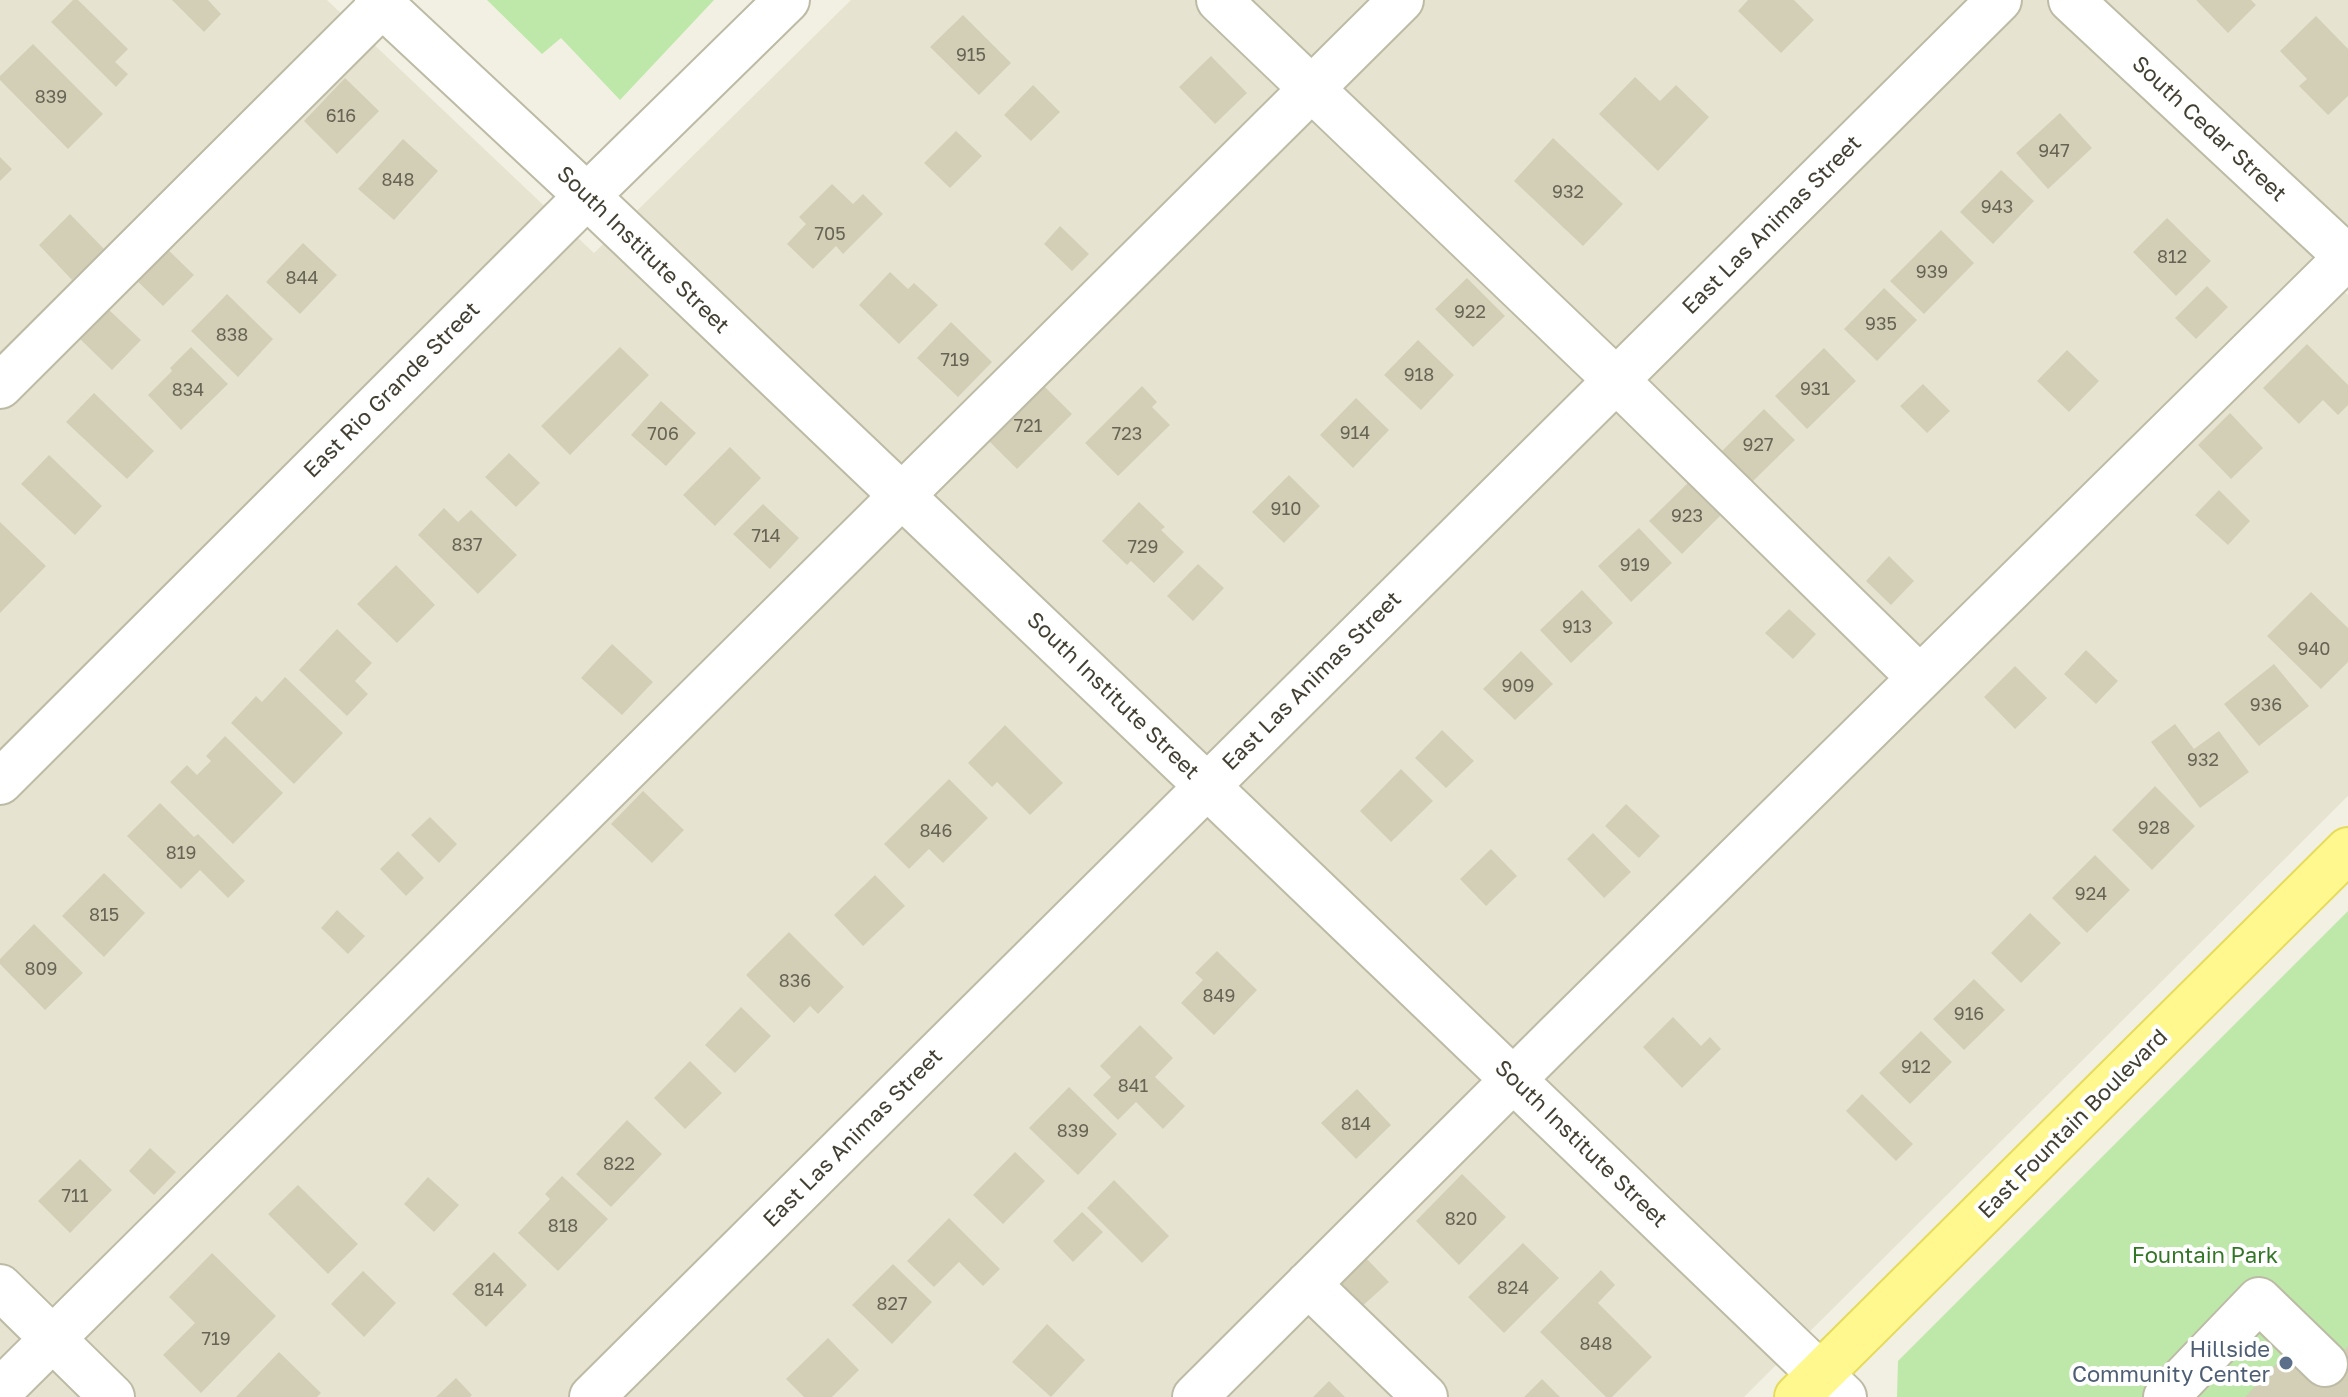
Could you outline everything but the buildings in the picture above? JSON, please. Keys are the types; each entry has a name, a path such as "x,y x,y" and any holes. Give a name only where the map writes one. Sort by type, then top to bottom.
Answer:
{"main road":[{"name":"East Fountain Boulevard","path":"1820,1389 2348,850"}],"street":[{"name":"East Rio Grande Street","path":"0,782 787,0"},
{"path":"1219,0 1616,380 1920,678"},
{"path":"0,1391 1401,0"},
{"name":"East Las Animas Street","path":"592,1397 1999,0"},
{"name":"South Cedar Street","path":"2071,0 2348,257"},
{"name":"South Institute Street","path":"379,2 587,196 1513,1079 1820,1389"},
{"path":"0,386 379,2"},
{"path":"1195,1397 1513,1079 2348,257"},
{"path":"1308,1284 1425,1397"},
{"path":"0,1287 112,1397"},
{"path":"2166,1397 2259,1300 2325,1364"}],"shaded area":[{"path":"0,0 327,0 594,253 851,0 2348,0 2348,228 2315,265 2348,295 2348,796 1744,1397 0,1397"}],"green space":[{"path":"487,0 714,0 620,100 561,38 542,54"},
{"name":"Fountain Park","path":"2348,911 2348,1397 1897,1397 1898,1361"}],"place":[{"name":"Hillside Community Center","path":"2286,1363"}]}
